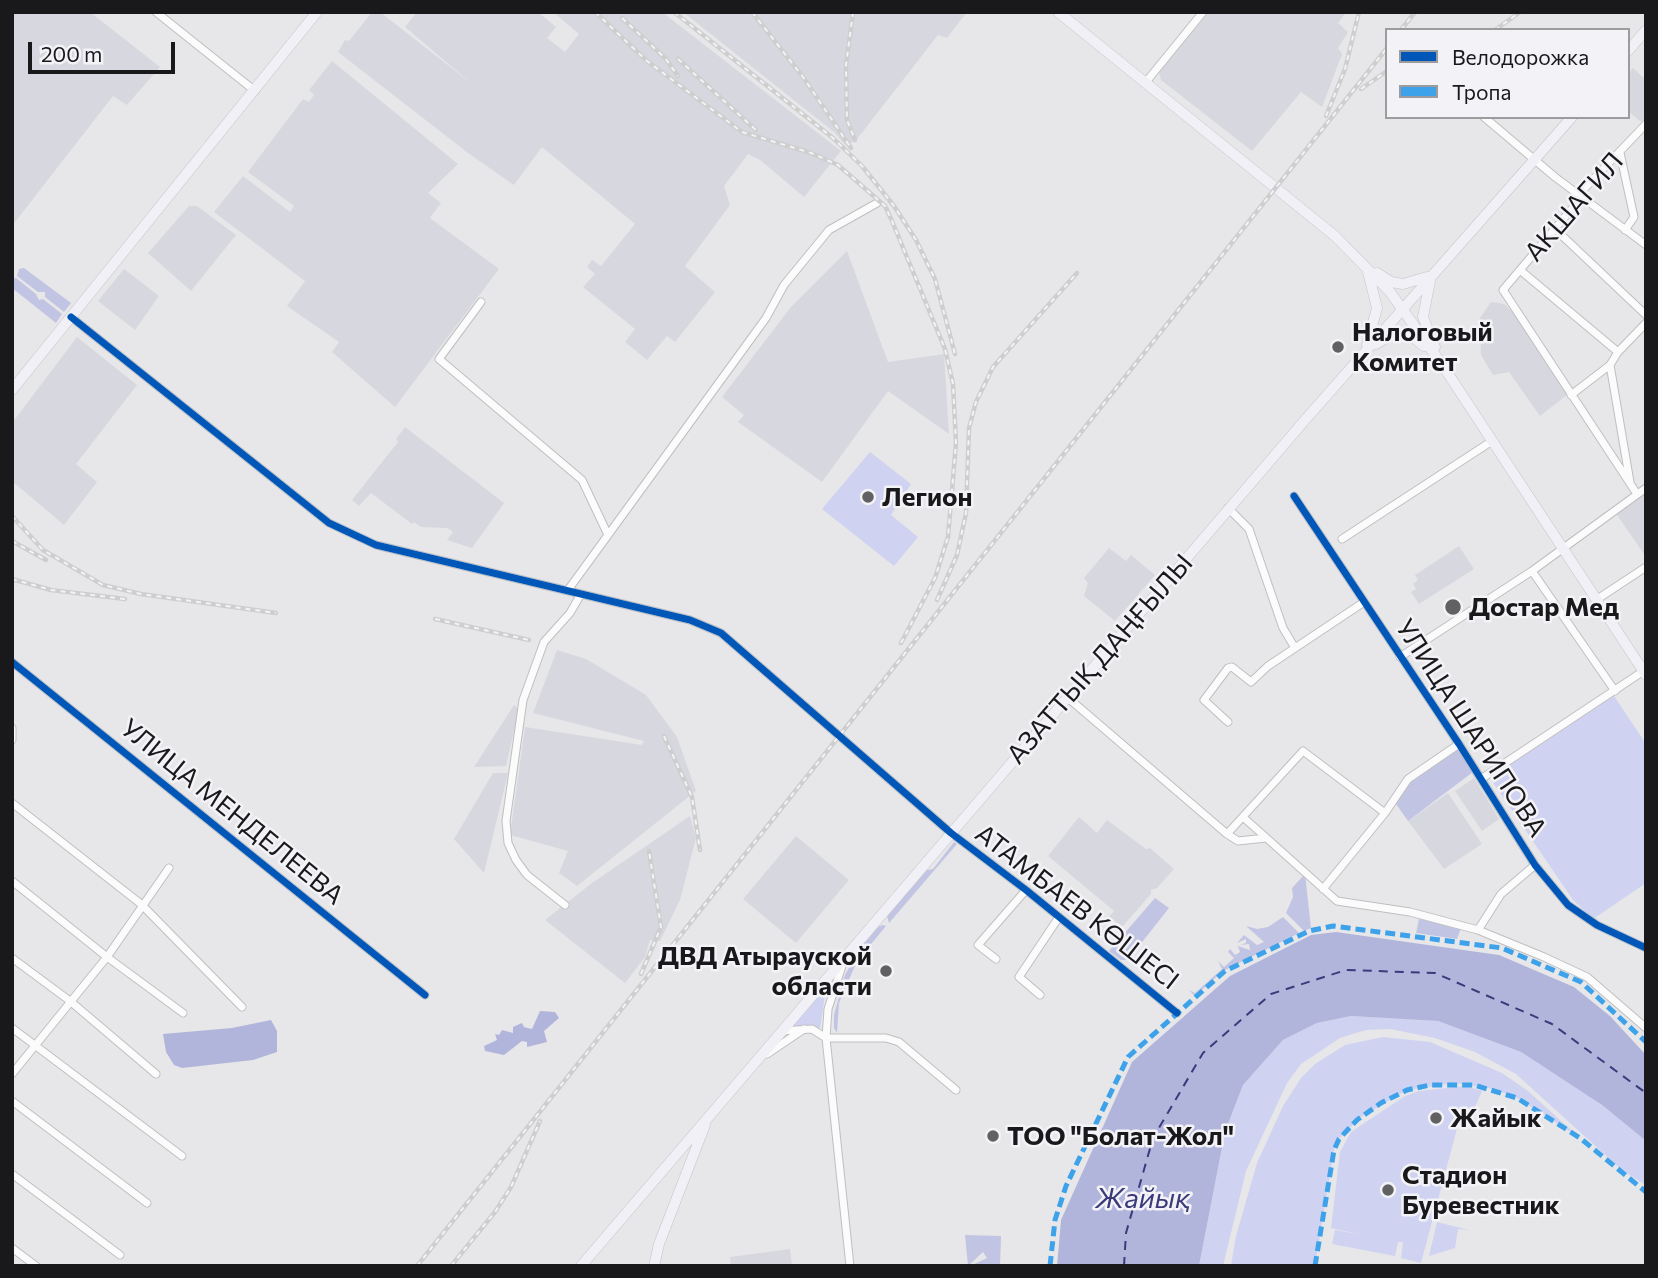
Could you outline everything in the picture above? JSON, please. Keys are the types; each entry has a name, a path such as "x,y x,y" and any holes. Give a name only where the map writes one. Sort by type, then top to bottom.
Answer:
{"main road":[{"path":"12,390 317,12"},
{"path":"1058,12 1287,196 1362,262 1391,282 1418,282 1438,268 1570,119"},
{"path":"1630,49 1646,30"},
{"path":"1362,262 1403,309 1439,361 1645,672"},
{"path":"1359,357 1371,337 1377,307 1373,284 1362,262"},
{"path":"1438,268 1426,294 1423,310 1439,361"},
{"name":"АЗАТТЫҚ ДАҢҒЫЛЫ","path":"581,1266 1228,509 1438,268"},
{"path":"1359,357 1390,336 1409,334 1439,361"},
{"path":"653,1266 708,1118"}],"street":[{"path":"156,12 255,91"},
{"path":"1146,82 1203,12"},
{"path":"1486,119 1581,198 1646,245"},
{"name":"АКШАГИЛ","path":"1571,395 1503,290 1581,198 1589,183 1646,124"},
{"path":"1620,153 1634,217 1625,230"},
{"path":"568,590 766,317 784,285 829,230 877,203"},
{"path":"1555,229 1646,315"},
{"path":"1520,270 1618,352"},
{"path":"481,302 439,359 582,480 608,535"},
{"name":"АТАМБАЕВ КӨШЕСІ","path":"71,317 329,523 376,545 691,620 720,633 951,833 1026,890 1177,1013"},
{"path":"1637,494 1571,395 1610,365 1618,352 1646,323"},
{"path":"1610,365 1631,485"},
{"path":"1342,539 1492,440"},
{"path":"1400,657 1531,572 1646,488"},
{"name":"УЛИЦА ШАРИПОВА","path":"1294,496 1459,744 1535,865 1568,905 1597,925 1646,948"},
{"path":"1228,509 1249,528 1283,628 1295,648"},
{"path":"1596,600 1646,567"},
{"path":"1531,572 1615,691"},
{"path":"565,905 527,875 516,860 508,843 506,821 523,700 544,642 570,613 582,594"},
{"path":"1227,722 1204,700 1228,668 1232,667 1250,683 1295,648 1364,603"},
{"name":"УЛИЦА МЕНДЕЛЕЕВА","path":"12,662 425,995"},
{"path":"1481,779 1645,672"},
{"path":"1067,697 1227,834 1238,841 1266,838"},
{"path":"12,728 13,740"},
{"path":"1323,889 1385,813 1408,779 1459,744"},
{"path":"1227,834 1303,751 1385,813"},
{"path":"12,803 143,906 242,1007"},
{"path":"1243,817 1323,889 1342,902 1410,912 1478,930 1587,977 1646,1028"},
{"path":"1478,930 1501,894 1535,865"},
{"path":"12,1074 107,957 169,868"},
{"path":"12,881 107,957 183,1013"},
{"path":"996,959 978,945 1026,890"},
{"path":"1040,995 1019,977 1059,917"},
{"path":"12,958 70,1001 156,1074"},
{"path":"844,959 828,1009 826,1038 850,1266"},
{"path":"12,1028 182,1156"},
{"path":"750,1067 804,1029"},
{"path":"781,1031 804,1029 818,1031 826,1038 886,1038 899,1042 956,1090"},
{"path":"12,1101 147,1203"},
{"path":"12,1174 120,1255"},
{"path":"12,1248 36,1266"}],"shaded area":[{"path":"12,12 90,12 160,67 127,105 113,96 12,226"},
{"path":"372,12 380,12 472,84 405,27 417,12 538,12 556,27 547,38 565,52 579,34 553,12 662,12 841,151 804,197 760,160 748,154 724,186 730,205 685,266 715,292 675,342 667,336 647,360 625,342 635,329 583,287 595,274 587,267 592,260 601,266 635,224 542,147 514,185 468,153 338,52 345,40 349,41"},
{"path":"683,12 967,12 947,38 938,35 857,139 846,146 834,132"},
{"path":"1209,12 1345,14 1338,23 1348,32 1338,48 1342,54 1322,107 1301,92 1252,151 1161,80 1159,72"},
{"path":"332,61 458,164 428,193 441,203 430,218 499,269 395,407 332,352 339,342 287,306 305,281 214,212 243,176 290,212 294,206 248,172 303,99 309,102 314,95 309,90"},
{"path":"1633,68 1646,80 1646,117 1641,122 1630,113 1630,72"},
{"path":"189,206 197,206 236,235 191,291 148,253"},
{"path":"847,251 888,362 944,354 949,434 888,391 822,482 738,422 744,415 722,397 791,307"},
{"path":"24,268 71,303 64,312 45,297 45,292 38,292 17,276 19,269"},
{"path":"124,269 159,296 135,330 98,301"},
{"path":"16,278 36,294 39,300 43,299 62,314 56,323 12,288 12,279"},
{"path":"1491,302 1504,304 1519,318 1568,394 1540,416 1509,372 1493,375 1481,355 1480,318"},
{"path":"77,337 137,385 76,464 97,482 64,525 12,481 12,423"},
{"path":"405,427 504,503 472,548 447,540 453,532 447,528 421,527 414,522 412,524 371,493 359,506 352,500 398,442 396,439"},
{"name":"Легион","path":"870,452 911,484 891,515 918,537 894,566 822,509"},
{"path":"1646,491 1646,557 1615,512"},
{"path":"1459,546 1474,569 1419,604 1411,592 1416,589 1413,584 1418,580 1415,575"},
{"path":"1109,548 1126,561 1131,555 1155,575 1115,621 1084,596 1088,583 1084,578"},
{"path":"557,650 586,659 646,695 677,737 696,791 577,886 559,873 568,851 510,835 525,727 642,745 644,741 533,713"},
{"path":"1614,696 1646,744 1646,883 1593,919 1573,900 1490,778"},
{"path":"514,705 519,709 506,766 474,767"},
{"path":"1458,749 1473,772 1408,821 1396,804 1396,798 1410,783"},
{"path":"493,773 508,773 484,873 454,839"},
{"path":"1474,778 1499,819 1482,831 1455,791"},
{"path":"1448,793 1482,844 1444,869 1408,821"},
{"path":"690,816 696,838 680,900 660,941 650,940 645,957 625,983 545,920 592,883"},
{"path":"1079,817 1097,833 1107,820 1146,849 1150,848 1174,869 1157,888 1151,890 1151,894 1122,927 1109,916 1114,911 1048,856"},
{"path":"796,836 849,880 796,943 743,899"},
{"path":"954,842 957,844 889,923 887,916 927,870 933,869"},
{"path":"1305,874 1311,928 1304,931 1286,913 1293,897 1292,888"},
{"path":"1155,898 1169,908 1128,960 1121,960 1109,951"},
{"path":"1283,917 1299,933 1223,971 1195,996 1189,990 1195,993 1222,969 1218,961 1224,967 1234,958 1228,952 1230,949 1235,955 1240,952 1238,946 1250,950 1249,944 1240,945 1246,943 1246,939 1237,943 1244,935 1257,945 1264,942 1246,926 1257,929 1268,927"},
{"path":"1419,919 1461,928 1457,939 1416,933"},
{"path":"886,926 857,961 839,1003 837,1033 834,1028 834,1015 845,975 858,951 878,927"},
{"path":"826,988 820,1028 793,1026"},
{"path":"1351,1016 1438,1021 1521,1052 1602,1105 1646,1141 1646,1185 1623,1171 1516,1074 1475,1052 1435,1038 1390,1029 1366,1030 1340,1038 1301,1064 1287,1083 1246,1171 1223,1266 1199,1266 1225,1132 1243,1085 1283,1040 1317,1023"},
{"path":"1383,1037 1430,1042 1502,1073 1528,1091 1580,1138 1517,1098 1494,1089 1455,1083 1407,1090 1361,1117 1339,1139 1334,1150 1315,1266 1231,1266 1236,1236 1257,1163 1283,1106 1301,1078 1315,1064 1345,1045"},
{"name":"Стадион Буревестник","path":"1466,1086 1482,1091 1465,1129 1458,1125 1421,1263 1401,1258 1403,1242 1398,1242 1395,1256 1332,1244 1335,1230 1362,1235 1331,1228 1340,1152 1351,1132 1405,1096 1419,1091"},
{"path":"1437,1222 1469,1230 1458,1229 1455,1248 1429,1256"},
{"path":"965,1235 1001,1236 1000,1266 970,1266 987,1258 983,1252 968,1266"},
{"path":"790,1249 792,1266 731,1266 730,1257"}],"water":[{"name":"Жайық","path":"1336,932 1499,955 1574,987 1610,1016 1646,1055 1646,1141 1602,1105 1521,1052 1438,1021 1351,1016 1317,1023 1283,1040 1243,1085 1225,1132 1199,1266 1057,1266 1061,1220 1132,1062 1230,976 1311,935"},
{"path":"540,1011 555,1012 559,1018 544,1031 547,1042 527,1047 527,1042 522,1041 504,1055 485,1051 484,1046 497,1040 495,1034 499,1035 502,1030 513,1033 513,1027 522,1023 524,1027 532,1029"},
{"path":"271,1020 277,1031 277,1052 253,1060 182,1068 174,1065 166,1052 163,1034 232,1028"}],"ferry route":[{"path":"1124,1266 1126,1233 1153,1138 1203,1053 1271,994 1346,970 1435,973 1552,1024 1646,1093"}],"railway":[{"path":"595,12 647,61 742,132 811,153 838,165 885,206 945,349 953,384 956,443 948,537 935,578 901,643"},
{"path":"674,12 833,138 862,166 894,206 916,240 935,279 955,354"},
{"path":"752,12 803,77 851,148"},
{"path":"853,12 846,65 847,120 855,140"},
{"path":"1326,116 1345,69 1359,12"},
{"path":"1403,28 1415,12"},
{"path":"1498,28 1520,12"},
{"path":"622,18 665,58 678,76"},
{"path":"417,1266 1385,51"},
{"path":"678,59 756,130"},
{"path":"1361,89 1385,72"},
{"path":"937,600 957,555 966,513 969,428 976,402 993,367 1077,273"},
{"path":"12,516 43,550 103,585 141,594 276,613"},
{"path":"12,541 46,560"},
{"path":"12,579 51,590 125,599"},
{"path":"435,619 529,640"},
{"path":"664,736 692,797 700,850"},
{"path":"641,974 661,927 649,851"},
{"path":"451,1266 495,1212 511,1187 540,1121"}],"marked path":[{"path":"1050,1266 1055,1220 1066,1186 1128,1057 1225,971 1309,931 1333,926 1502,948 1581,982 1646,1042"},
{"path":"1315,1266 1334,1150 1339,1139 1357,1120 1381,1103 1407,1090 1430,1085 1474,1085 1517,1098 1580,1138 1646,1192"}],"cycle path":[{"path":"71,317 329,523 376,545 690,620 721,633 951,833 1026,890 1177,1013"},
{"path":"1294,496 1459,744 1535,865 1568,905 1597,925 1646,948"},
{"path":"12,662 425,995"}],"place":[{"name":"Налоговый Комитет","path":"1338,347"},
{"name":"Легион","path":"868,497"},
{"name":"Достар Мед","path":"1453,607"},
{"name":"ДВД Атырауской области","path":"886,971"},
{"name":"Жайык","path":"1436,1118"},
{"name":"ТОО \"Болат-Жол\"","path":"993,1136"},
{"name":"Стадион Буревестник","path":"1388,1190"}]}
